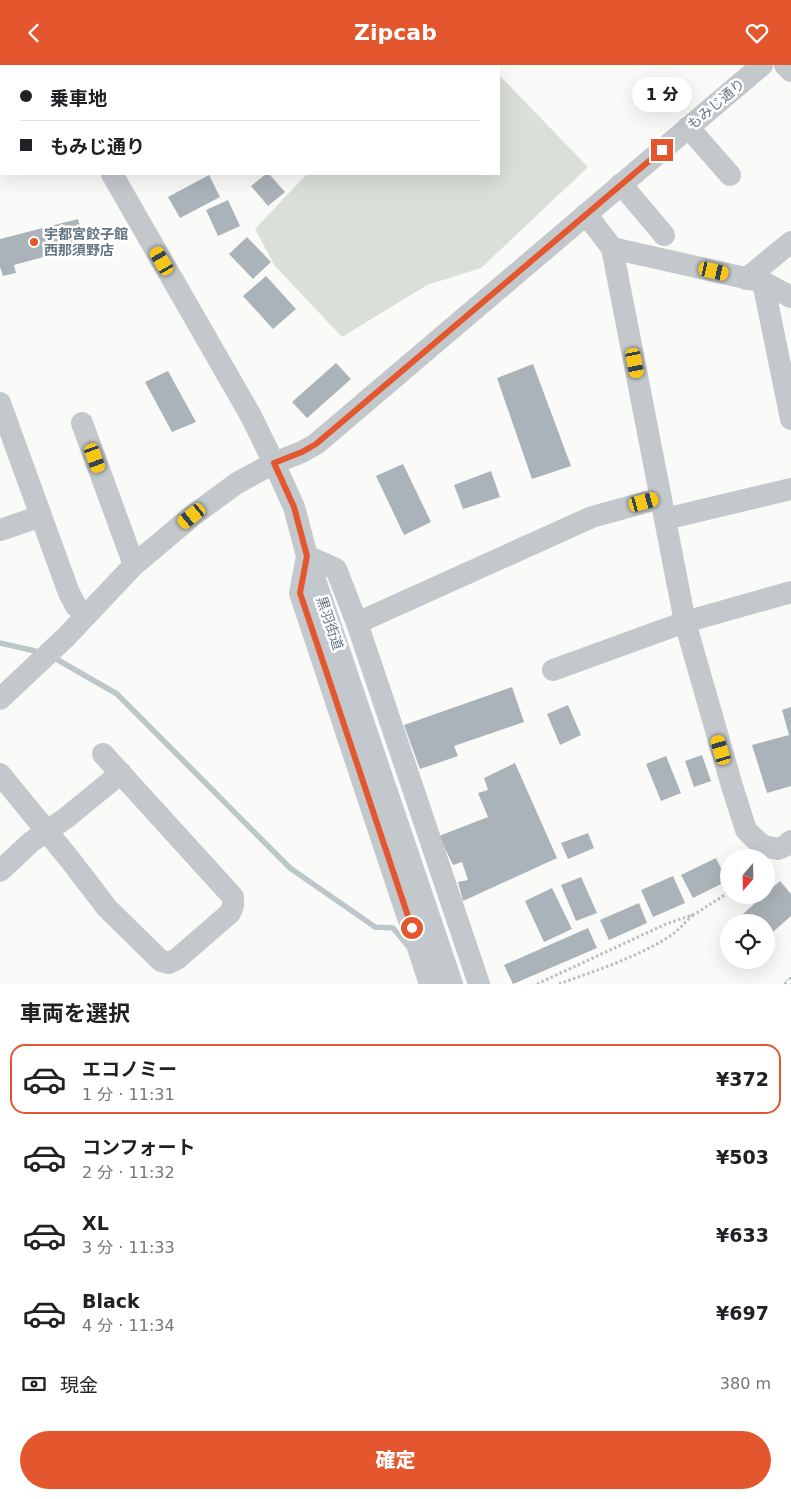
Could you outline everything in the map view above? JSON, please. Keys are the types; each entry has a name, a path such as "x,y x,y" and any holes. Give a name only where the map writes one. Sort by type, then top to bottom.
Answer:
{"street":[{"name":"もみじ通り","path":"0,699 66,637 134,565 173,532 237,483 274,463 302,452 316,444 762,65"},
{"path":"785,65 791,71"},
{"path":"688,127 730,175"},
{"name":"黒羽街道","path":"115,175 251,416 294,507 307,556 452,984"},
{"path":"622,184 664,235"},
{"path":"586,214 612,248 685,622 746,830 764,846 778,849 791,841"},
{"path":"754,280 791,242"},
{"path":"612,248 754,280 791,297"},
{"path":"754,280 791,419"},
{"path":"0,403 69,593 76,606 86,616"},
{"path":"82,423 134,565"},
{"path":"356,623 592,517 791,489"},
{"path":"0,530 41,516"},
{"path":"430,984 300,593 307,556 336,569 479,984"},
{"path":"553,670 685,622 791,592"},
{"path":"0,774 107,908 162,961 169,963 178,959 230,913 234,906 233,897 103,754"},
{"path":"0,871 31,842 47,832 121,773"}],"path":[{"path":"559,984 603,968 650,947 674,933 694,914 720,898"},
{"path":"536,984 666,924 694,914"}],"shaded area":[{"path":"500,76 588,167 481,268 427,285 342,337 275,266 255,229 306,175 500,175"}],"building":[{"path":"209,175 220,197 180,218 168,197"},
{"path":"265,175 270,175 285,192 268,206 251,186"},
{"path":"228,200 240,226 218,236 206,210"},
{"path":"78,219 87,251 70,255 69,250 14,265 16,273 3,276 0,267 0,239"},
{"path":"247,237 271,262 253,279 229,254"},
{"path":"266,276 296,309 273,329 243,296"},
{"path":"336,363 351,379 307,418 292,402"},
{"path":"533,364 571,466 532,479 497,378"},
{"path":"168,371 196,422 172,432 145,382"},
{"path":"403,464 431,522 404,535 376,476"},
{"path":"491,471 500,497 463,509 454,485"},
{"path":"512,687 524,722 454,746 458,756 420,769 404,725"},
{"path":"568,705 581,735 560,745 547,714"},
{"path":"791,707 791,786 767,793 752,745 789,735 782,710"},
{"path":"702,755 711,781 694,787 685,761"},
{"path":"666,756 681,793 661,801 646,764"},
{"path":"515,763 557,858 463,901 458,882 468,880 462,862 453,865 439,836 488,817 478,793 488,790 484,778"},
{"path":"588,833 594,848 568,859 561,843"},
{"path":"716,858 720,866 720,884 693,898 681,875"},
{"path":"673,876 685,903 653,917 641,890"},
{"path":"581,877 597,913 576,921 561,885"},
{"path":"780,881 791,894 791,916 775,930 775,914 743,914 754,904 775,904 775,885"},
{"path":"552,888 572,929 544,942 525,901"},
{"path":"639,903 647,923 609,940 600,920"},
{"path":"588,928 597,948 513,984 504,965"}],"waterway":[{"path":"0,643 35,651"},
{"path":"58,660 117,694 290,868 375,927 393,928 408,946"}],"railway":[{"path":"787,984 791,980"}],"place":[{"name":"宇都宮餃子館 西那須野店","path":"34,242"}],"route":[{"path":"412,928 300,593 307,556 294,507 274,463 302,452 316,444 662,150"}]}
